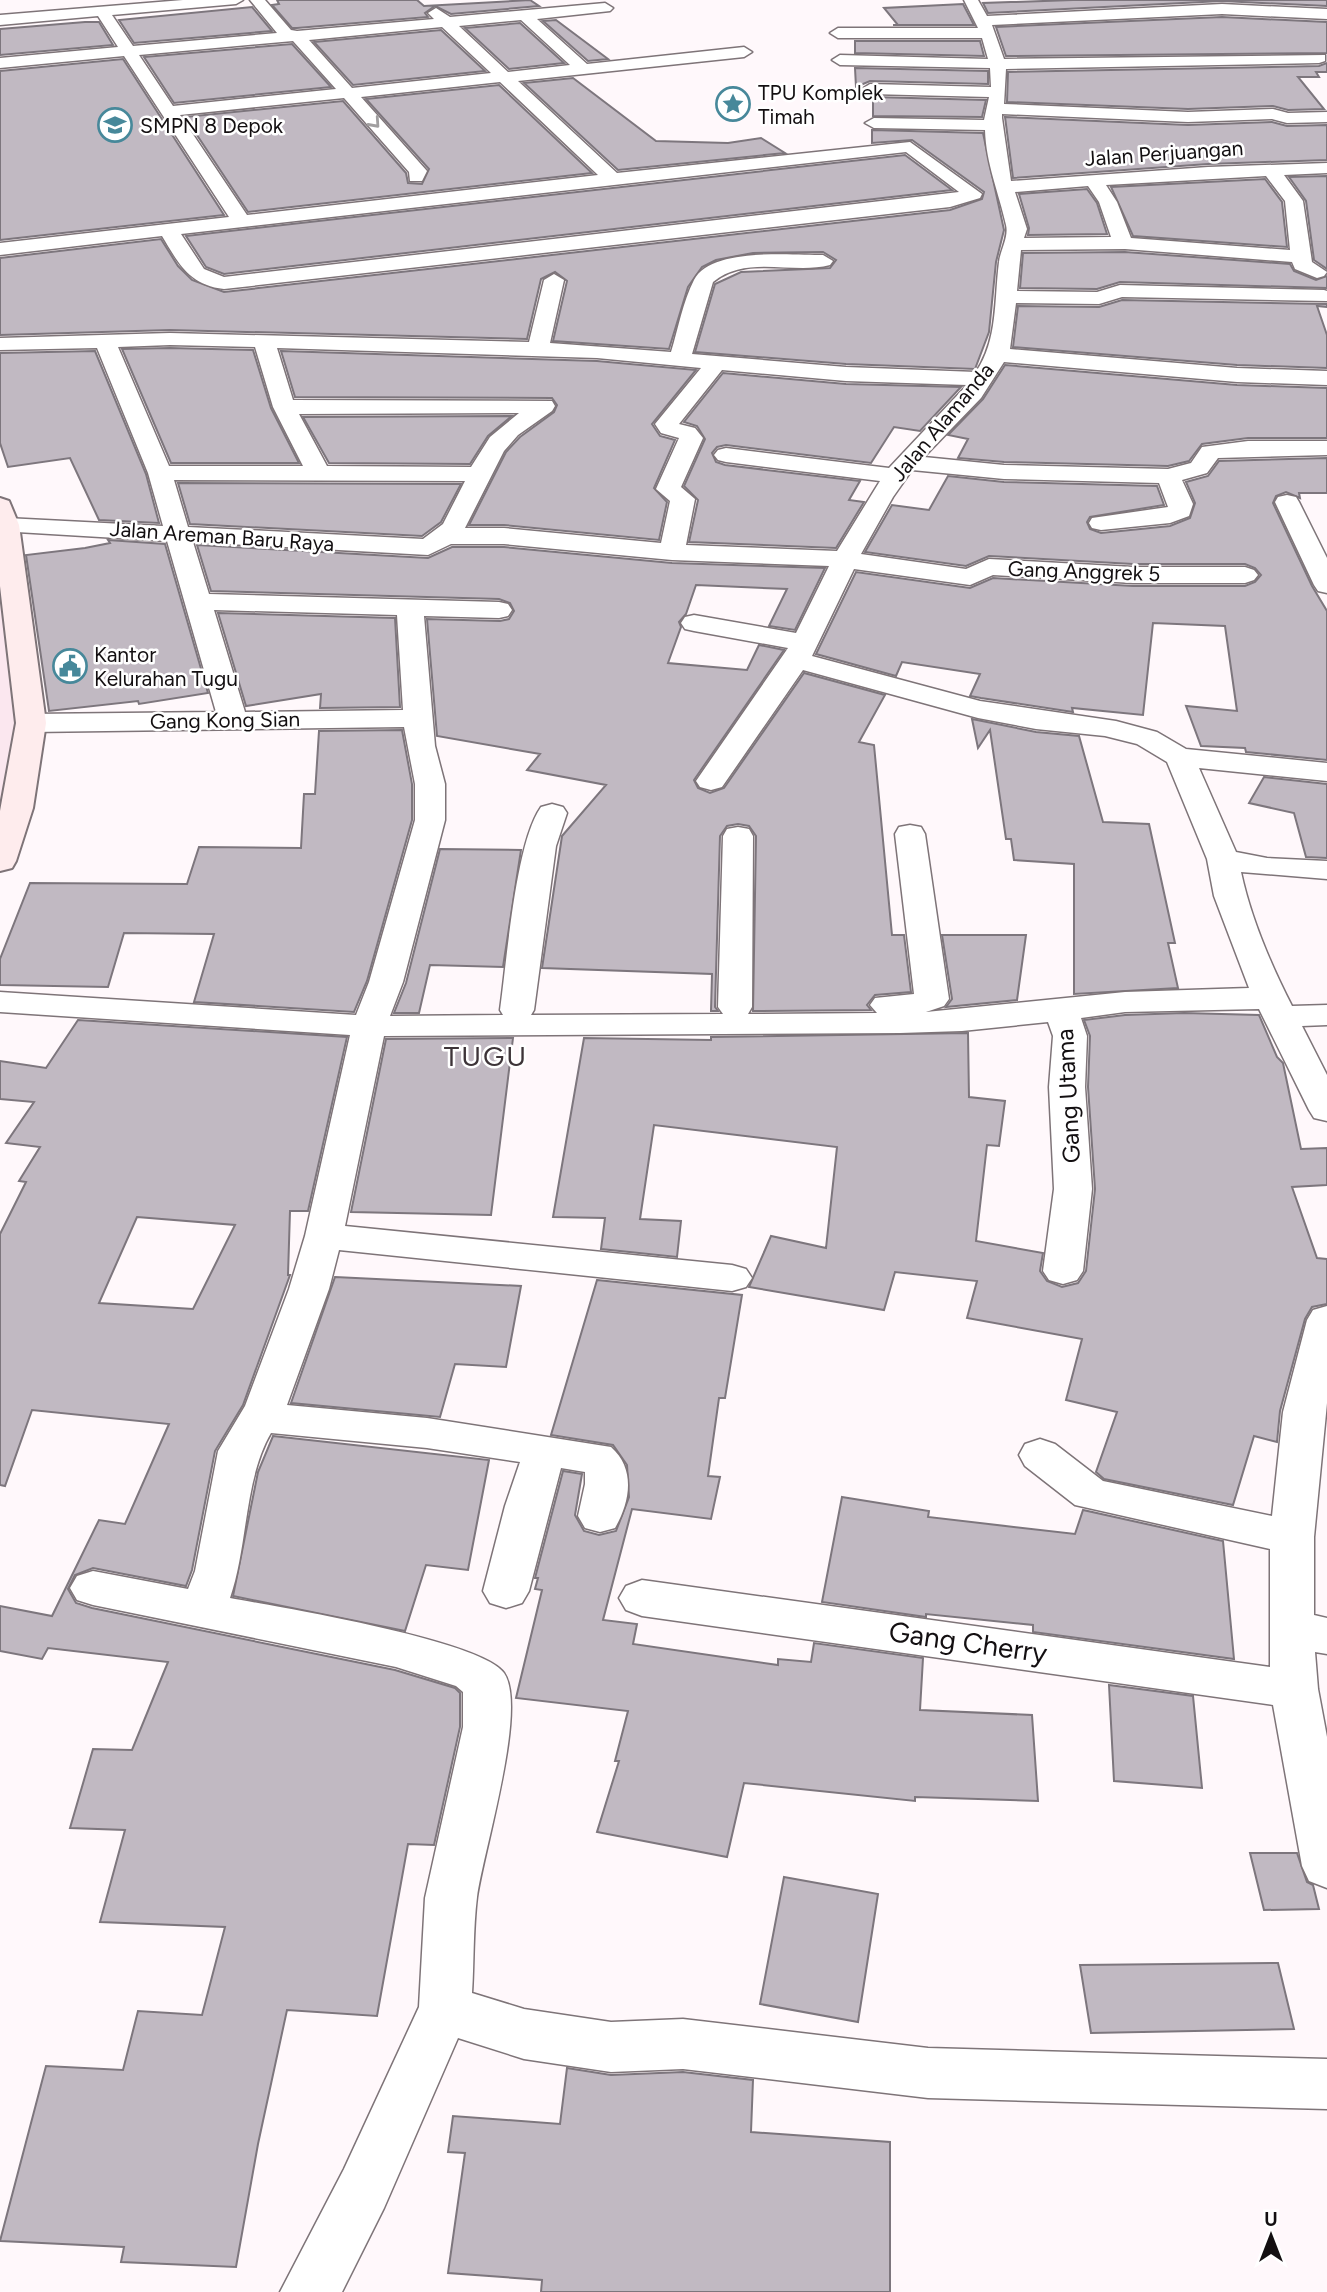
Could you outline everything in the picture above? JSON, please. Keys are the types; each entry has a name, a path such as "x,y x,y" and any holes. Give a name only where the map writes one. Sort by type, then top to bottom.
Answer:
{"street":[{"path":"0,20 236,0"},
{"path":"257,0 287,35 348,93 418,172 416,177"},
{"name":"Jalan Alamanda","path":"798,656 846,559 901,469 973,393 998,355 1003,341 1009,259 1015,244 1016,220 996,154 1000,100 998,64 991,34 971,0"},
{"path":"452,2 428,4 445,23 613,179"},
{"path":"0,63 605,8"},
{"path":"838,33 991,34 1222,9 1327,14"},
{"path":"102,11 243,223"},
{"path":"272,18 298,16"},
{"path":"525,16 583,69"},
{"path":"287,35 328,95 401,174 416,177 441,201"},
{"path":"171,111 744,51"},
{"path":"840,60 998,64 1319,58"},
{"path":"870,89 1188,117 1281,114"},
{"path":"1262,97 1287,118 1327,117"},
{"path":"874,123 1000,100"},
{"path":"1188,117 1183,142 1194,173"},
{"path":"0,249 904,147 916,151 973,194 950,201 212,283 197,275 169,231"},
{"name":"Jalan Perjuangan","path":"1004,187 1194,173 1327,168"},
{"path":"1006,297 1100,298 1120,291 1325,302 1322,274 1315,268 1303,265 1294,201 1271,170"},
{"path":"1093,180 1108,202 1123,243"},
{"path":"477,197 495,214"},
{"path":"513,231 530,249"},
{"path":"1015,244 1123,243 1301,257"},
{"path":"680,358 704,280 712,271 724,265 743,263 823,261"},
{"path":"538,349 554,280"},
{"path":"105,341 160,473 233,720"},
{"path":"264,341 284,407 318,472"},
{"path":"0,344 264,341 538,349 680,358 846,374 980,379"},
{"path":"998,355 1202,373 1327,378"},
{"path":"672,552 683,499 668,489 691,438 687,433 669,428 667,424 717,362"},
{"path":"284,407 544,406 505,434 479,474 465,512 441,540"},
{"path":"726,455 901,469 1168,476 1199,468 1210,452 1248,448 1327,448"},
{"path":"160,473 479,474"},
{"path":"1101,523 1157,518 1180,511 1181,504 1168,476"},
{"path":"1287,502 1327,585"},
{"path":"0,861 17,808 32,723 3,516"},
{"name":"Jalan Areman Baru Raya","path":"3,516 176,533 411,548 441,540 504,536 672,552"},
{"name":"Gang Anggrek 5","path":"672,552 846,559 970,577 989,567 1133,575 1245,575"},
{"path":"198,602 499,610"},
{"path":"203,1609 217,1571 239,1451 258,1417 309,1289 324,1236 369,1026 386,982 430,820 430,784 420,746 410,607"},
{"path":"694,623 978,709 1036,720 1106,727 1147,738 1179,757 1327,772"},
{"path":"710,781 798,656"},
{"name":"Gang Kong Sian","path":"32,723 418,718"},
{"path":"1179,757 1194,786 1223,859 1240,929 1255,966 1279,1008 1327,1110"},
{"path":"517,1010 540,846 552,813"},
{"path":"369,1026 411,1015 517,1010 901,1005 932,999 910,834"},
{"path":"736,1007 738,836"},
{"path":"1223,859 1267,867 1327,870"},
{"path":"0,1002 369,1026 900,1023 962,1021 1061,1010"},
{"name":"Gang Utama","path":"1063,1271 1073,1189 1067,1087 1070,1036 1061,1010 1125,1002 1279,1008 1327,1015"},
{"path":"324,1236 732,1279"},
{"path":"1327,1320 1304,1412 1313,1477 1292,1537 1309,1632 1294,1689 1327,1866"},
{"path":"258,1417 427,1433 596,1458 603,1462 608,1477 600,1516"},
{"path":"506,1591 527,1506 546,1450"},
{"path":"1040,1455 1090,1494 1292,1537"},
{"path":"93,1588 396,1649 472,1672 487,1685 487,1727 451,1898 445,2009 415,2068 335,2251 309,2292"},
{"name":"Gang Cherry","path":"642,1598 1294,1689"},
{"path":"445,2009 524,2034 611,2047 683,2044 928,2073 1327,2084"}],"shaded area":[{"path":"0,523 24,685 0,863"}],"building":[{"path":"277,0 417,0 424,6 530,0 539,6 451,14 435,6 425,13 428,17 292,28 272,5 279,4"},
{"path":"1073,0 1327,0 1327,6 1222,1 988,13 983,3"},
{"path":"963,4 974,25 898,25 884,8"},
{"path":"252,7 272,31 134,43 119,20"},
{"path":"1222,17 1327,22 1327,53 1006,56 996,27"},
{"path":"556,20 608,59 588,61 543,21"},
{"path":"99,22 113,45 0,55 0,29"},
{"path":"520,23 564,63 509,69 465,28"},
{"path":"441,30 485,71 353,85 314,42"},
{"path":"855,41 980,41 984,56 855,53"},
{"path":"292,44 331,87 174,103 144,57"},
{"path":"123,59 224,215 0,240 0,71"},
{"path":"1327,63 1327,72 1316,72 1319,77 1298,77 1324,109 1288,110 1273,106 1188,109 1007,102 1008,72 1319,66"},
{"path":"855,68 988,71 988,84 870,81 856,87"},
{"path":"573,78 656,141 728,143 761,138 785,153 618,170 524,83"},
{"path":"499,85 592,173 248,212 185,117 343,101 406,173 408,183 422,184 429,169 366,99"},
{"path":"873,97 986,100 982,117 873,116"},
{"path":"1005,117 1188,125 1272,122 1287,126 1327,125 1327,160 1208,164 1013,178"},
{"path":"872,130 983,133 1004,230 996,262 989,332 975,369 846,364 695,352 715,284 741,272 830,268 836,260 823,252 753,253 716,260 702,267 688,287 669,349 553,341 567,281 555,272 541,279 527,339 170,330 0,335 0,258 161,239 178,266 192,280 224,292 950,210 982,199 984,192 912,140 872,143"},
{"path":"905,155 952,190 224,274 206,267 186,236"},
{"path":"1327,176 1327,269 1314,260 1306,201 1289,177"},
{"path":"1265,179 1282,202 1287,247 1133,236 1111,187"},
{"path":"1087,189 1097,203 1107,234 1028,235 1029,228 1019,194"},
{"path":"1125,252 1290,264 1294,271 1316,280 1327,276 1327,288 1120,282 1097,289 1020,288 1023,253"},
{"path":"1122,300 1327,304 1327,307 1317,306 1327,335 1327,368 1237,365 1013,347 1018,306 1099,307"},
{"path":"122,349 253,350 271,408 299,463 171,463"},
{"path":"95,351 146,474 159,523 99,520 70,458 8,467 0,443 0,353"},
{"path":"281,351 597,361 696,370 652,424 660,436 675,440 654,488 667,502 659,540 504,525 469,525 506,452 520,437 554,412 557,405 552,398 295,397"},
{"path":"1005,365 1237,385 1327,388 1327,438 1248,438 1202,444 1189,461 1168,466 1004,462 958,458 968,439 948,435 983,399"},
{"path":"723,373 846,384 961,387 920,431 894,427 871,463 726,445 717,447 712,453 716,462 725,465 860,481 849,500 864,502 836,548 689,542 698,500 684,486 705,439 697,426 684,422"},
{"path":"512,416 488,436 470,464 329,463 303,417"},
{"path":"1327,458 1327,493 1299,493 1300,498 1286,492 1276,496 1273,503 1312,586 1327,611 1327,760 1246,752 1245,748 1201,746 1186,706 1237,711 1225,626 1153,623 1143,715 1072,708 1073,712 970,696 980,674 902,662 896,676 816,654 856,572 970,588 993,578 1133,586 1245,586 1255,582 1261,575 1255,568 1245,564 1133,564 989,556 966,566 865,552 892,505 929,510 948,476 1004,482 1157,486 1164,505 1090,517 1087,522 1090,529 1101,533 1170,526 1190,518 1195,503 1186,482 1208,476 1219,461"},
{"path":"178,483 461,484 441,522 422,536 190,524"},
{"path":"108,540 165,544 208,693 139,704 138,701 49,711 26,555 85,548 110,543"},
{"path":"197,545 428,558 452,547 504,547 672,563 825,568 795,630 769,626 787,589 696,585 686,614 679,622 681,627 668,663 747,670 759,645 784,650 694,780 698,788 710,793 724,788 804,673 885,695 859,742 874,745 892,935 904,935 911,992 875,995 867,1005 871,1010 753,1011 756,836 749,826 738,824 727,826 720,836 715,1007 718,1011 711,1011 712,974 542,968 562,836 606,785 527,770 540,754 437,736 427,619 500,621 509,619 514,611 510,603 499,599 211,591"},
{"path":"218,613 395,618 400,707 320,708 321,694 246,706"},
{"path":"972,719 1036,732 1079,736 1103,822 1149,824 1175,943 1168,943 1178,988 1074,994 1074,864 1014,860 1011,839 1006,839 990,730 978,748"},
{"path":"402,730 412,784 412,820 367,981 354,1012 194,1002 214,934 124,933 108,987 0,985 0,959 30,883 187,884 199,847 301,848 304,794 315,794 319,731"},
{"path":"1264,777 1327,784 1327,858 1306,857 1294,813 1249,803"},
{"path":"440,849 521,850 503,967 430,965 419,1013 394,1013 406,983"},
{"path":"942,935 1026,935 1017,1000 946,1007 952,999"},
{"path":"1125,1015 1259,1015 1277,1057 1283,1063 1301,1149 1327,1148 1327,1185 1292,1187 1317,1258 1327,1259 1327,1304 1312,1307 1305,1319 1280,1411 1277,1442 1254,1436 1233,1505 1104,1479 1096,1472 1117,1412 1066,1400 1082,1339 967,1318 977,1281 895,1272 884,1310 749,1287 771,1236 826,1248 837,1147 654,1125 640,1219 681,1221 677,1257 601,1249 605,1218 553,1217 584,1038 711,1040 711,1037 968,1033 969,1097 1005,1101 999,1146 987,1145 976,1241 1043,1253 1040,1271 1047,1281 1062,1287 1078,1283 1086,1271 1095,1189 1088,1087 1090,1036 1084,1020"},
{"path":"78,1020 347,1037 308,1211 290,1211 290,1275 243,1405 215,1451 192,1570 186,1586 93,1568 75,1575 68,1589 76,1603 395,1670 455,1688 460,1693 460,1727 434,1845 408,1844 377,2016 287,2010 258,2144 236,2267 121,2262 124,2247 0,2241 46,2066 123,2070 138,2011 202,2015 225,1927 100,1922 125,1830 70,1828 93,1749 132,1750 168,1662 48,1648 42,1659 0,1651 0,1606 52,1616 99,1520 125,1524 169,1424 32,1410 5,1486 0,1485 0,1234 26,1182 19,1181 40,1147 6,1143 34,1102 0,1099 0,1061 46,1068","holes":["137,1217 235,1225 193,1309 99,1303"]},
{"path":"513,1038 491,1215 351,1212 386,1039"},
{"path":"335,1277 521,1286 506,1367 455,1364 440,1417 291,1403"},
{"path":"597,1280 742,1295 725,1398 719,1398 708,1476 720,1477 711,1519 632,1509 603,1620 637,1624 633,1644 778,1665 778,1659 811,1662 814,1643 923,1658 920,1710 1032,1715 1038,1801 915,1797 915,1801 744,1783 727,1857 597,1832 619,1761 615,1761 628,1711 516,1698 542,1590 535,1589 538,1578 535,1578 563,1471 582,1474 575,1515 584,1531 599,1535 616,1531 629,1497 627,1465 613,1445 551,1435"},
{"path":"273,1436 489,1460 468,1570 426,1565 405,1631 233,1596 258,1472"},
{"path":"842,1497 929,1511 928,1517 1075,1534 1083,1510 1223,1541 1234,1659 1033,1632 1033,1625 926,1614 926,1617 822,1602"},
{"path":"1109,1685 1193,1696 1202,1788 1114,1781"},
{"path":"1250,1853 1297,1853 1307,1882 1313,1885 1319,1909 1264,1910"},
{"path":"784,1877 878,1894 858,2022 760,2004"},
{"path":"1278,1963 1294,2029 1091,2033 1080,1965"},
{"path":"567,2068 611,2075 683,2072 753,2080 751,2132 890,2142 890,2292 541,2292 542,2280 448,2273 465,2153 448,2152 453,2116 560,2124"}],"place":[{"name":"TPU Komplek Timah","path":"733,104"},
{"name":"SMPN 8 Depok","path":"115,125"},
{"name":"Kantor Kelurahan Tugu","path":"70,666"}],"district":[{"name":"TUGU","path":"486,1056"}]}
